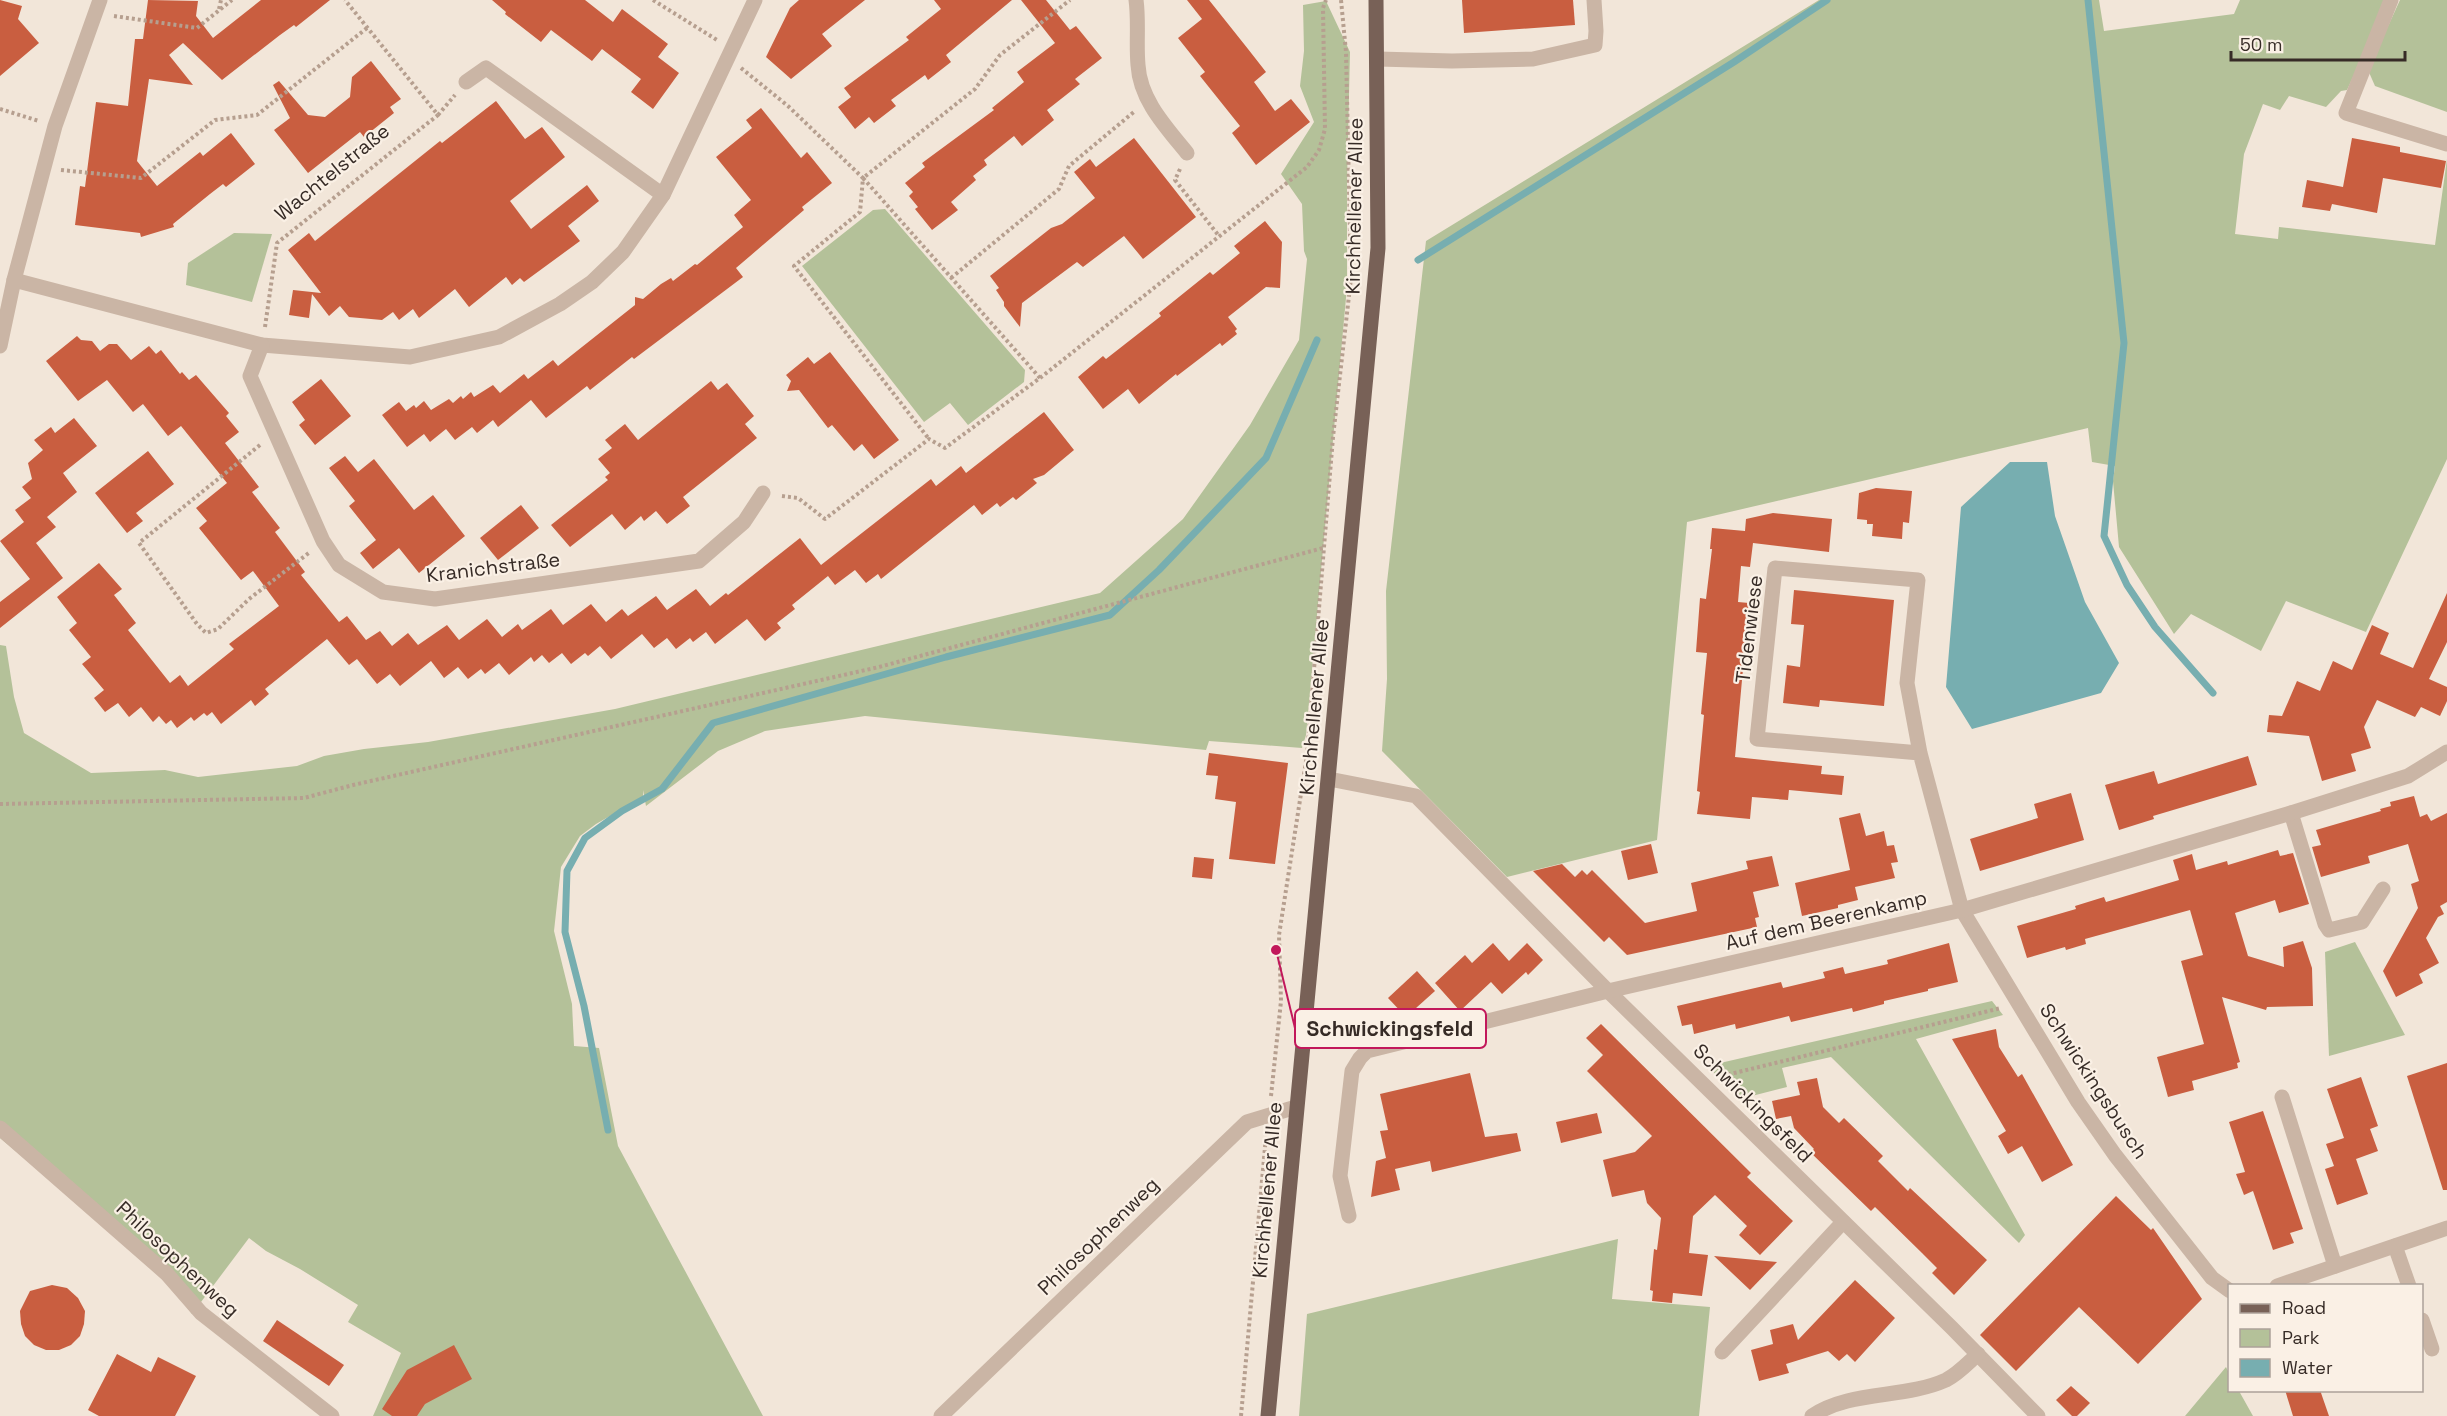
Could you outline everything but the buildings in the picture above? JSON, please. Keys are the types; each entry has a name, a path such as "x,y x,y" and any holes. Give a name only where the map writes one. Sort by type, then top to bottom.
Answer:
{"main road":[{"name":"Kirchhellener Allee","path":"1268,1416 1378,248 1376,0"}],"street":[{"path":"14,280 262,345 410,357 499,337 560,304 592,282 623,252 663,195 755,0"},
{"path":"1136,0 1138,68 1148,99 1155,115 1187,153"},
{"path":"1378,59 1452,61 1533,59 1595,45 1594,0"},
{"path":"2391,0 2346,113 2447,144"},
{"path":"0,346 14,280 55,126 98,7"},
{"path":"466,82 486,68 663,195"},
{"name":"Kranichstraße","path":"262,345 250,376 323,541 339,566 383,592 435,599 699,561 744,522 763,493"},
{"name":"Tidenwiese","path":"1920,753 1757,739 1775,568 1918,580 1907,683 1920,753 1962,910"},
{"name":"Auf dem Beerenkamp","path":"1348,1216 1340,1176 1352,1071 1367,1051 1608,991 1962,910 2408,776 2447,752"},
{"name":"Schwickingsfeld","path":"1329,779 1416,796 1608,991 1978,1354 2038,1416"},
{"path":"2291,813 2325,924 2329,930 2362,922 2383,889"},
{"name":"Schwickingsbusch","path":"1962,910 2078,1102 2115,1155 2212,1278 2228,1291"},
{"path":"2282,1097 2335,1266"},
{"name":"Philosophenweg","path":"941,1416 1247,1122 1296,1107"},
{"name":"Philosophenweg","path":"0,1128 167,1274 201,1313 332,1416"},
{"path":"1722,1352 1843,1222"},
{"path":"2287,1284 2303,1281 2335,1266 2447,1228"},
{"path":"2395,1246 2408,1284"},
{"path":"2423,1325 2432,1349"},
{"path":"1812,1416 1835,1404 1945,1380 1962,1370 1978,1354"}],"path":[{"path":"219,10 221,0"},
{"path":"98,7 197,28 232,0"},
{"path":"345,0 438,115"},
{"path":"653,0 731,54 863,178 1040,378"},
{"path":"1070,0 1000,55 975,89 863,178 860,212 794,266 929,439 945,448 1040,378 1307,167 1319,150 1325,129 1323,8 1326,0"},
{"path":"1240,1416 1267,1116 1281,1001 1279,934 1307,755 1333,437 1351,278 1346,52 1341,0"},
{"path":"45,168 141,178 215,120 257,115 367,28"},
{"name":"Wachtelstraße","path":"262,345 277,243 438,115 466,82"},
{"path":"951,278 1059,189 1068,166 1148,99"},
{"path":"0,109 55,126"},
{"path":"1187,153 1175,180 1219,236"},
{"path":"275,433 139,543 196,624 206,633 218,629 249,599 323,541"},
{"path":"763,493 798,498 825,519 929,439"},
{"path":"0,804 304,798 879,667 1323,548"},
{"path":"1701,1081 2019,1004"}],"green space":[{"path":"1819,0 2099,0 2104,31 2234,14 2240,0 2389,0 2347,90 2341,91 2326,107 2289,96 2280,110 2263,104 2244,154 2235,234 2278,239 2279,227 2435,245 2447,159 2447,459 2366,632 2286,601 2261,651 2191,614 2174,634 2119,547 2113,481 2115,466 2092,462 2088,428 1687,522 1657,840 1507,877 1382,751 1387,679 1386,591 1426,241"},
{"path":"2400,0 2447,0 2447,112 2375,86 2368,70"},
{"path":"1326,1 1350,52 1347,287 1306,735 1302,748 1209,741 1206,750 865,716 765,731 718,751 646,806 643,790 643,797 580,836 561,867 554,931 572,1004 574,1046 599,1048 618,1146 763,1416 373,1416 401,1353 348,1322 358,1305 266,1251 249,1238 192,1314 159,1271 0,1138 0,645 6,646 14,697 24,733 91,773 165,770 198,777 297,766 324,756 428,742 615,709 1100,593 1183,519 1250,425 1299,340 1307,259 1304,251 1302,204 1281,174 1314,122 1300,86 1304,51 1303,5"},
{"path":"885,209 1025,370 1024,382 968,425 950,403 924,422 802,266 873,210"},
{"path":"234,233 272,234 252,302 186,285 188,263"},
{"path":"2355,942 2405,1035 2329,1056 2325,952"},
{"path":"1992,1001 2003,1015 1916,1039 2025,1235 2019,1243 1831,1057 1782,1068 1787,1087 1740,1099 1707,1066"},
{"path":"1618,1239 1612,1299 1710,1307 1699,1416 1299,1416 1307,1314"},
{"path":"2226,1367 2228,1392 2240,1392 2253,1416 2185,1416"}],"water":[{"path":"2010,462 2047,462 2055,516 2085,602 2119,663 2101,693 1972,729 1946,687 1961,507"}],"waterway":[{"path":"1418,260 1734,62 1827,0"},
{"path":"2088,0 2124,343 2104,536 2127,585 2155,627 2213,693"},
{"path":"608,1130 584,1006 565,932 567,871 585,838 622,811 662,789 713,723 946,657 1110,615 1159,570 1266,458 1317,340"}],"place":[{"name":"Schwickingsfeld","path":"1276,950"}]}
